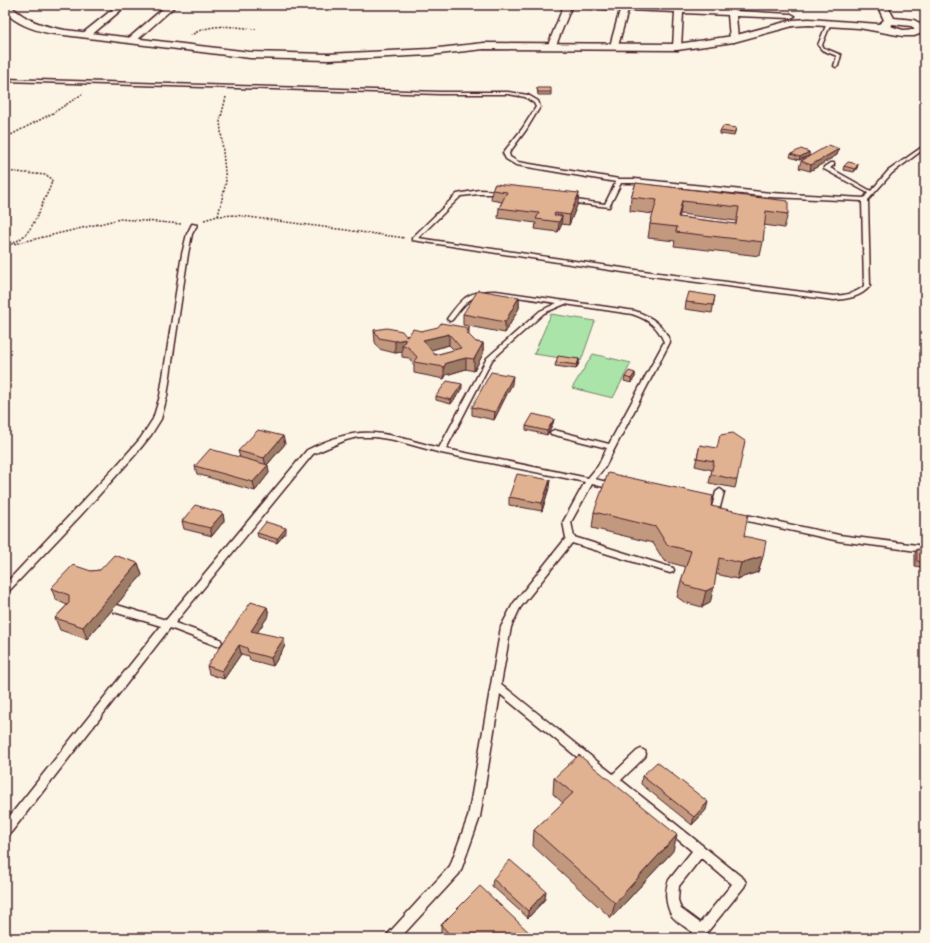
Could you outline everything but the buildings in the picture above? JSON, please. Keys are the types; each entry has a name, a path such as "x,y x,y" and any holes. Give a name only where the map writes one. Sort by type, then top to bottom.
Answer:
{"main road":[{"path":"5,6 23,22 38,28 250,55 328,57 430,52 484,46 552,45 676,47 734,39 792,20 889,26 914,23 924,26 922,41 889,26 882,5"}],"street":[{"path":"86,35 123,5"},
{"path":"552,45 568,5"},
{"path":"576,5 732,9 792,20 788,5"},
{"path":"614,46 624,6"},
{"path":"132,40 169,8"},
{"path":"676,47 679,8"},
{"path":"732,9 734,39"}],"lane":[{"path":"829,23 820,45 823,49 839,55 836,66"},
{"path":"5,80 517,93 532,99 538,107 524,130 506,153 508,158 516,163 619,181 667,184 771,195 865,200"},
{"path":"414,239 636,272 840,297 862,293 867,286 865,200 890,172 925,146"},
{"path":"832,164 826,168 871,193"},
{"path":"561,200 607,206 619,181"},
{"path":"667,184 668,190"},
{"path":"414,239 459,195 479,192 506,194"},
{"path":"753,200 771,195"},
{"path":"5,590 108,481 155,424 160,412 166,384 189,235 194,225"},
{"path":"392,938 455,870 474,816 506,627 516,606 570,538 567,522 590,480 601,467 668,342 664,333 649,318 633,312 496,293 476,293 469,296 450,319"},
{"path":"441,451 489,359 542,312 563,303"},
{"path":"554,432 612,447"},
{"path":"5,831 168,624 310,452 326,444 364,434 383,435 441,451 590,480 627,490"},
{"path":"720,492 719,512 839,538 925,549"},
{"path":"570,538 670,570"},
{"path":"117,609 168,624 217,642"},
{"path":"497,686 700,850 740,883 698,934 677,913 672,900 673,884 700,850"},
{"path":"614,781 641,754"}],"path":[{"path":"182,46 196,32 204,28 256,28"},
{"path":"5,138 53,113 100,82"},
{"path":"218,216 226,182 220,121 228,86"},
{"path":"5,171 46,175 52,179 52,184 39,212 37,220 29,232 14,244"},
{"path":"5,247 120,219 194,225 218,216 234,216 414,239"}],"green space":[{"path":"551,314 595,321 581,361 534,354"},
{"path":"593,354 631,363 613,398 572,388"}]}
